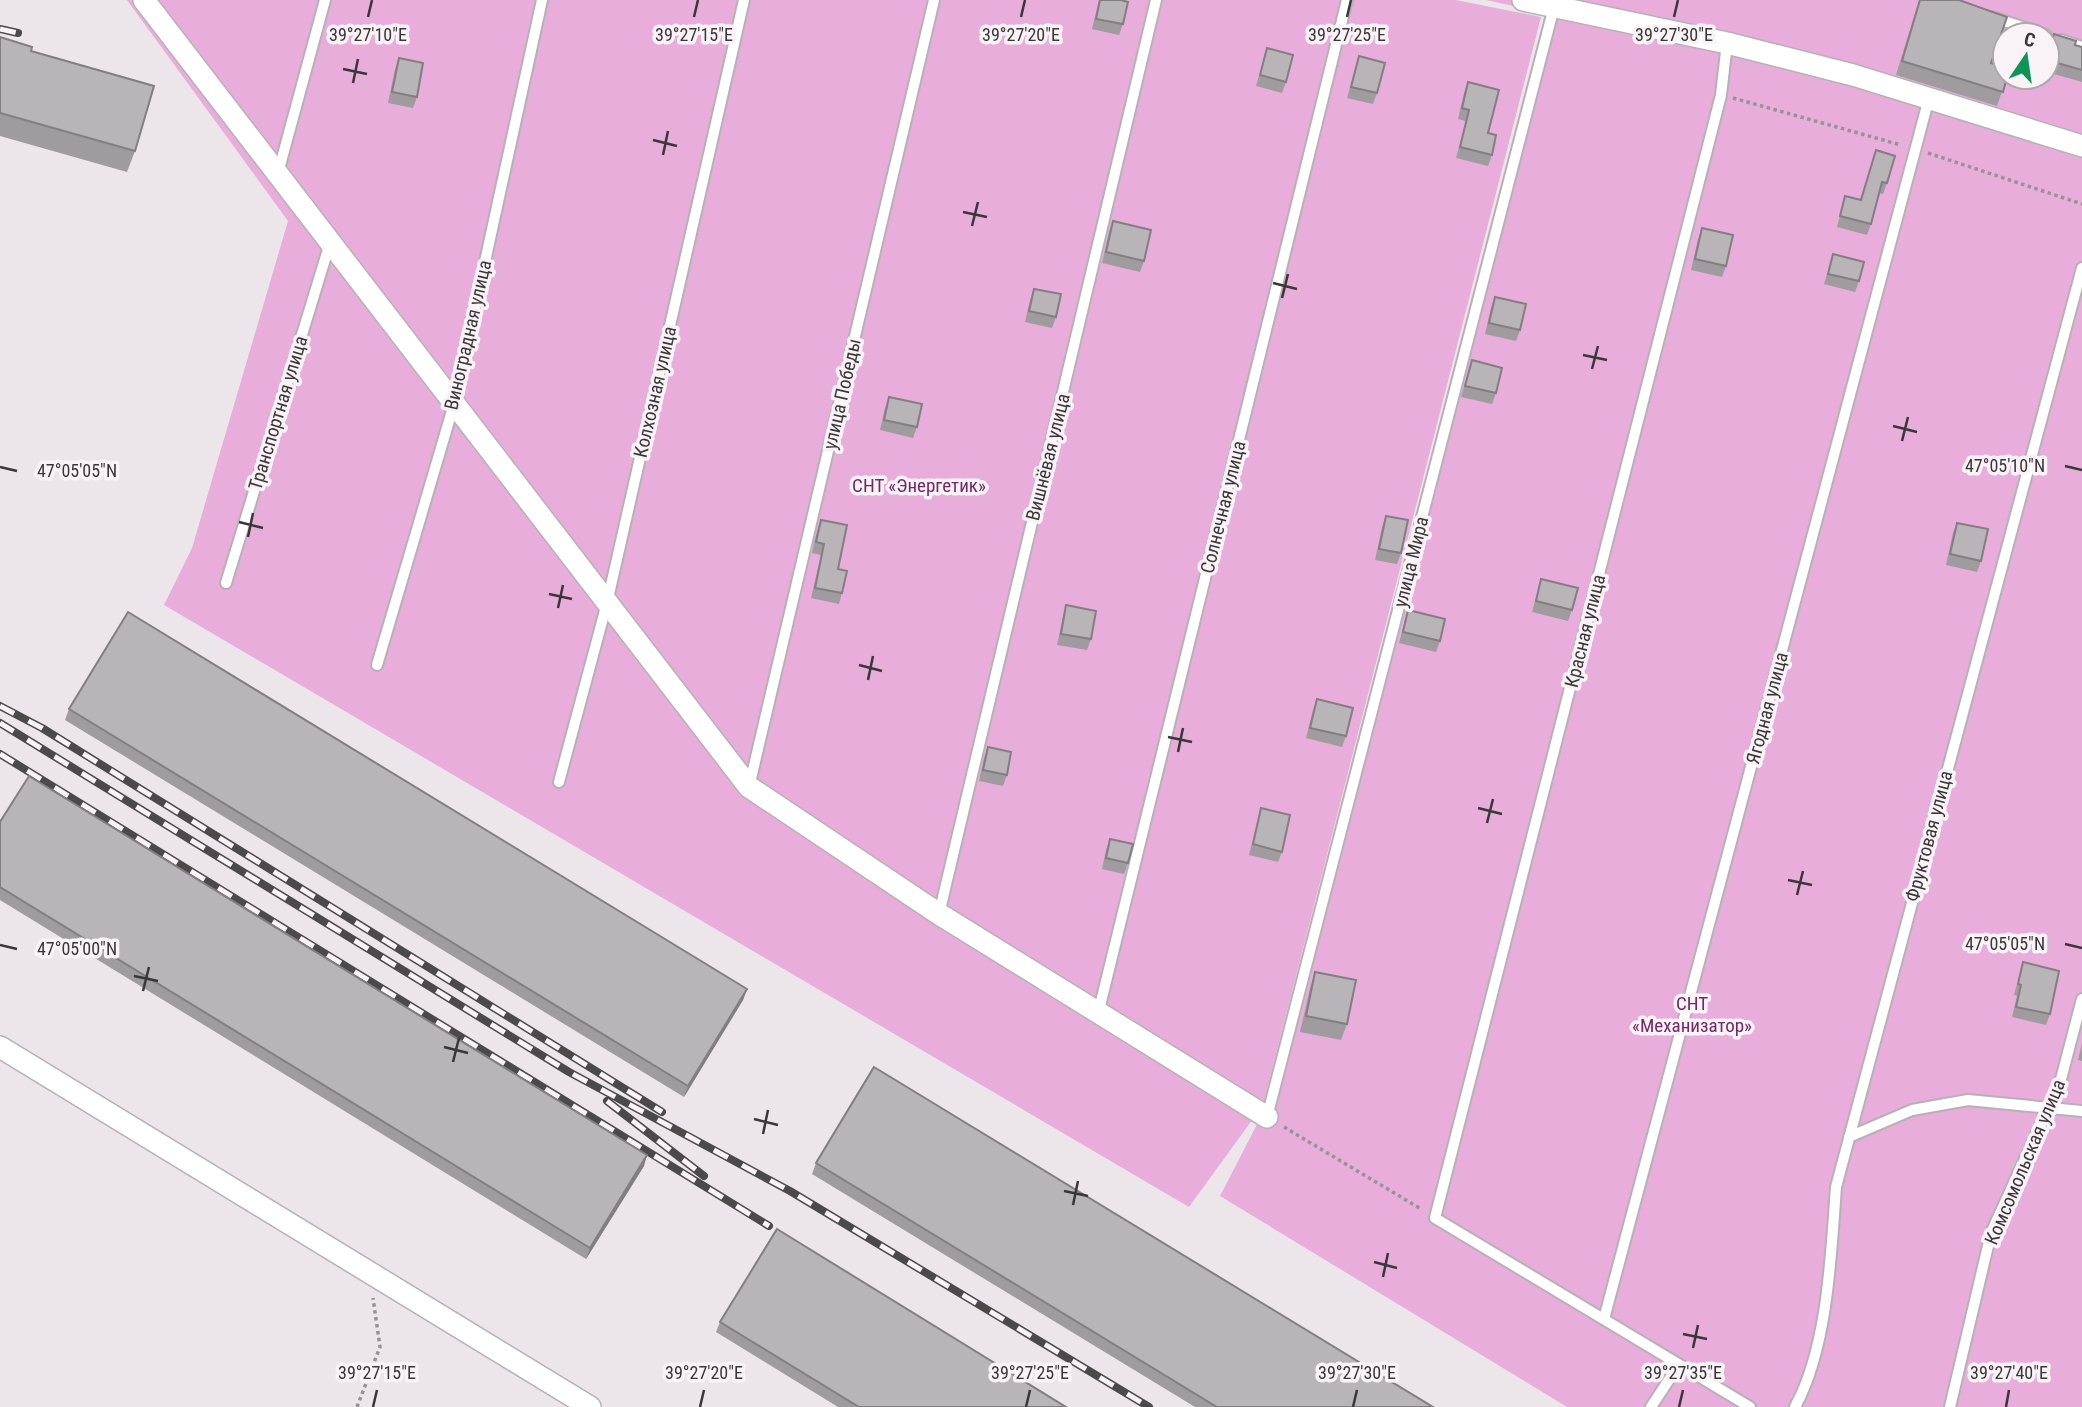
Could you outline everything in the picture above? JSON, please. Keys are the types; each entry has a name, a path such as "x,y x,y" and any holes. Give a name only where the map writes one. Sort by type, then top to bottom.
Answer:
{"street":[{"path":"144,0 750,787 939,914 1098,1015 1267,1116"},
{"path":"1523,0 1727,43 1929,97 2082,146"},
{"path":"0,1047 590,1407"}],"lane":[{"path":"277,176 325,0"},
{"name":"Виноградная улица","path":"377,665 454,404 542,0"},
{"name":"Колхозная улица","path":"559,782 607,603 744,0"},
{"name":"улица Победы","path":"750,787 933,0"},
{"name":"Вишнёвая улица","path":"939,914 1155,16 1156,0"},
{"name":"Солнечная улица","path":"1098,1015 1347,0"},
{"name":"улица Мира","path":"1267,1116 1554,7"},
{"path":"1985,15 2003,21"},
{"path":"2061,40 2082,47"},
{"name":"Красная улица","path":"1435,1218 1717,109 1727,43"},
{"name":"Ягодная улица","path":"1604,1319 1929,97"},
{"name":"Транспортная улица","path":"226,583 330,243"},
{"name":"Фруктовая улица","path":"1795,1407 1807,1385 1829,1279 1836,1187 2082,268"},
{"name":"Комсомольская улица","path":"1950,1407 1991,1233 2060,1083 2082,999"},
{"path":"1849,1137 1912,1110 1968,1100 2082,1111"},
{"path":"1435,1218 1750,1407"},
{"path":"1651,1407 1678,1366"}],"path":[{"path":"1267,1116 1435,1218"},
{"path":"357,1407 380,1348 369,1272"}],"green space":[{"name":"СНТ «Энергетик»","path":"127,0 1456,0 1541,17 1263,1105 1189,1207 164,605 192,548 288,221"},
{"name":"СНТ «Механизатор»","path":"1486,0 2082,0 2082,1407 1567,1407 1220,1196 1267,1105 1534,66 1545,13"}],"building":[{"path":"1100,0 1128,2 1123,24 1096,19"},
{"path":"1920,0 1959,0 2007,17 2006,21 1991,21 1991,88 1902,61"},
{"path":"2061,36 2076,41 2075,45 2082,47 2082,70 2061,64"},
{"path":"0,37 32,47 31,51 154,86 135,151 0,113"},
{"path":"1267,48 1293,55 1286,82 1260,75"},
{"path":"1359,56 1385,63 1377,93 1351,87"},
{"path":"399,58 423,63 417,97 392,92"},
{"path":"1468,82 1499,90 1488,133 1496,135 1492,155 1460,147 1469,110 1462,108"},
{"path":"1876,150 1895,156 1887,183 1882,182 1871,224 1840,216 1845,196 1861,200"},
{"path":"1113,221 1151,230 1144,261 1106,252"},
{"path":"1702,228 1733,235 1726,266 1695,259"},
{"path":"1833,254 1864,262 1859,281 1828,274"},
{"path":"1034,289 1061,294 1056,317 1029,311"},
{"path":"1495,297 1526,304 1520,330 1489,323"},
{"path":"1472,360 1502,368 1496,393 1465,386"},
{"path":"889,397 922,404 917,427 884,420"},
{"path":"1386,516 1408,520 1401,553 1379,549"},
{"path":"821,520 847,525 838,569 847,571 842,593 815,588 824,544 816,542"},
{"path":"1957,523 1988,529 1981,561 1950,554"},
{"path":"1541,579 1578,588 1572,610 1536,601"},
{"path":"1066,605 1096,611 1091,639 1061,634"},
{"path":"1408,610 1445,619 1440,641 1403,632"},
{"path":"128,612 747,989 688,1086 69,709"},
{"path":"1317,699 1353,708 1346,736 1310,728"},
{"path":"988,747 1011,752 1007,775 983,770"},
{"path":"29,776 647,1155 590,1248 0,887 0,822"},
{"path":"1261,808 1290,815 1282,852 1253,844"},
{"path":"1110,839 1133,844 1128,863 1106,858"},
{"path":"2023,962 2059,971 2050,1014 2016,1007"},
{"path":"1315,972 1356,980 1347,1024 1306,1016"},
{"path":"874,1067 1433,1407 1217,1407 816,1163"},
{"path":"777,1229 1066,1407 859,1407 720,1322"}],"railway":[{"path":"0,29 18,33"},
{"path":"0,706 42,728 662,1112"},
{"path":"0,723 569,1072 790,1191 1149,1407"},
{"path":"0,754 769,1226"},
{"path":"607,1101 704,1176"}]}
